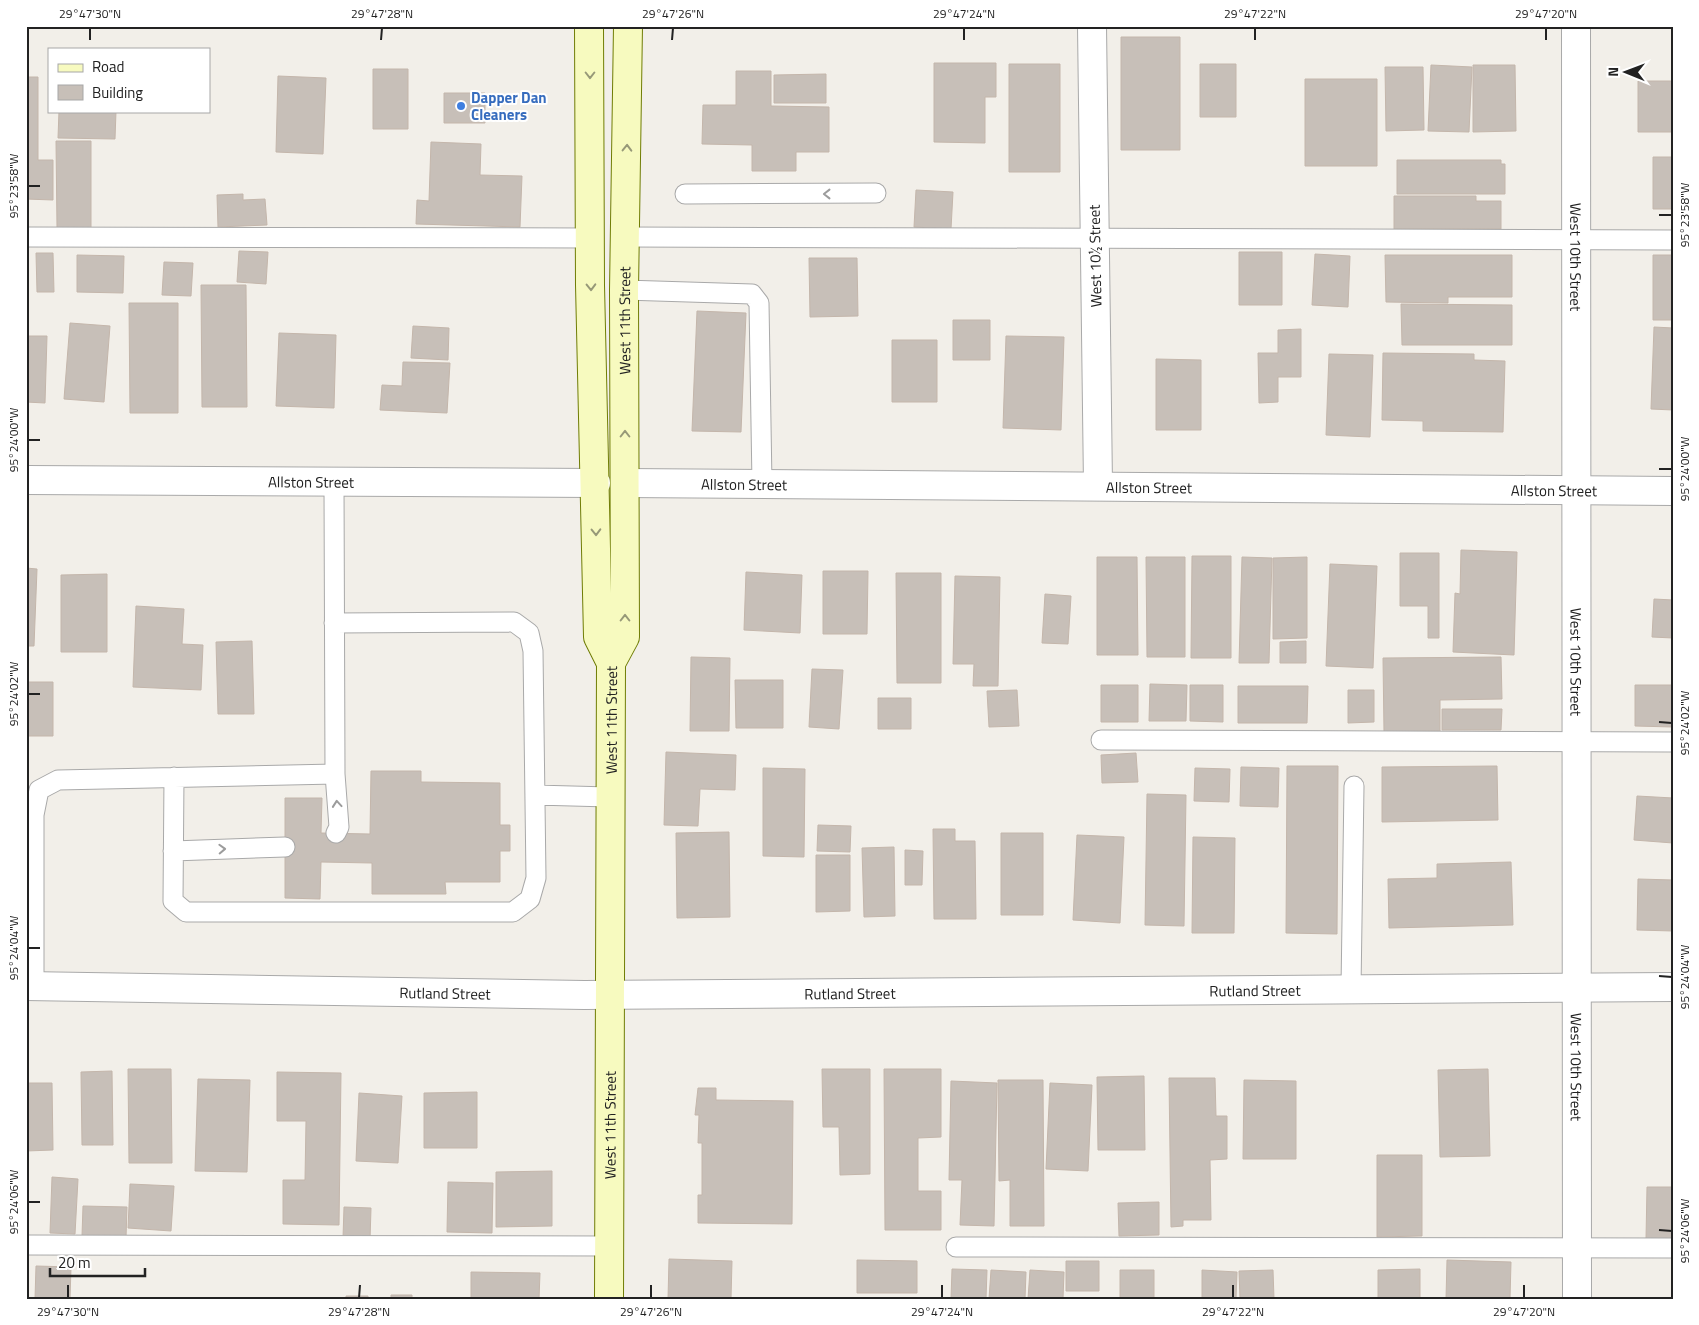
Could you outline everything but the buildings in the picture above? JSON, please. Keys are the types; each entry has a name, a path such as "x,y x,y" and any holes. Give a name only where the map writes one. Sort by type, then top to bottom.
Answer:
{"main road":[{"path":"590,26 590,238 598,637 610,663"},
{"name":"West 11th Street","path":"610,1299 610,663 625,637 624,290 628,26"}],"street":[{"name":"West 10½ Street","path":"1092,26 1098,485"},
{"name":"West 10th Street","path":"1576,26 1577,1299"},
{"name":"Allston Street","path":"26,480 596,483"},
{"name":"Allston Street","path":"625,483 1098,485 1673,491"},
{"name":"Rutland Street","path":"30,986 610,995 1673,987"}],"lane":[{"path":"685,194 876,193"},
{"path":"26,237 590,238"},
{"path":"625,237 1673,240"},
{"path":"624,290 752,294 759,303 762,484"},
{"path":"334,483 334,774 339,827 336,834"},
{"path":"174,777 173,901 186,912 513,912 530,899 536,878 533,651 529,632 514,622 334,623"},
{"path":"1101,740 1673,742"},
{"path":"30,986 34,815 39,790 58,780 334,774"},
{"path":"1350,988 1354,786"},
{"path":"535,795 609,797"},
{"path":"173,851 285,847"},
{"path":"26,1245 609,1246"},
{"path":"956,1247 1673,1248"}],"place":[{"name":"Dapper Dan Cleaners","path":"461,106"}]}
